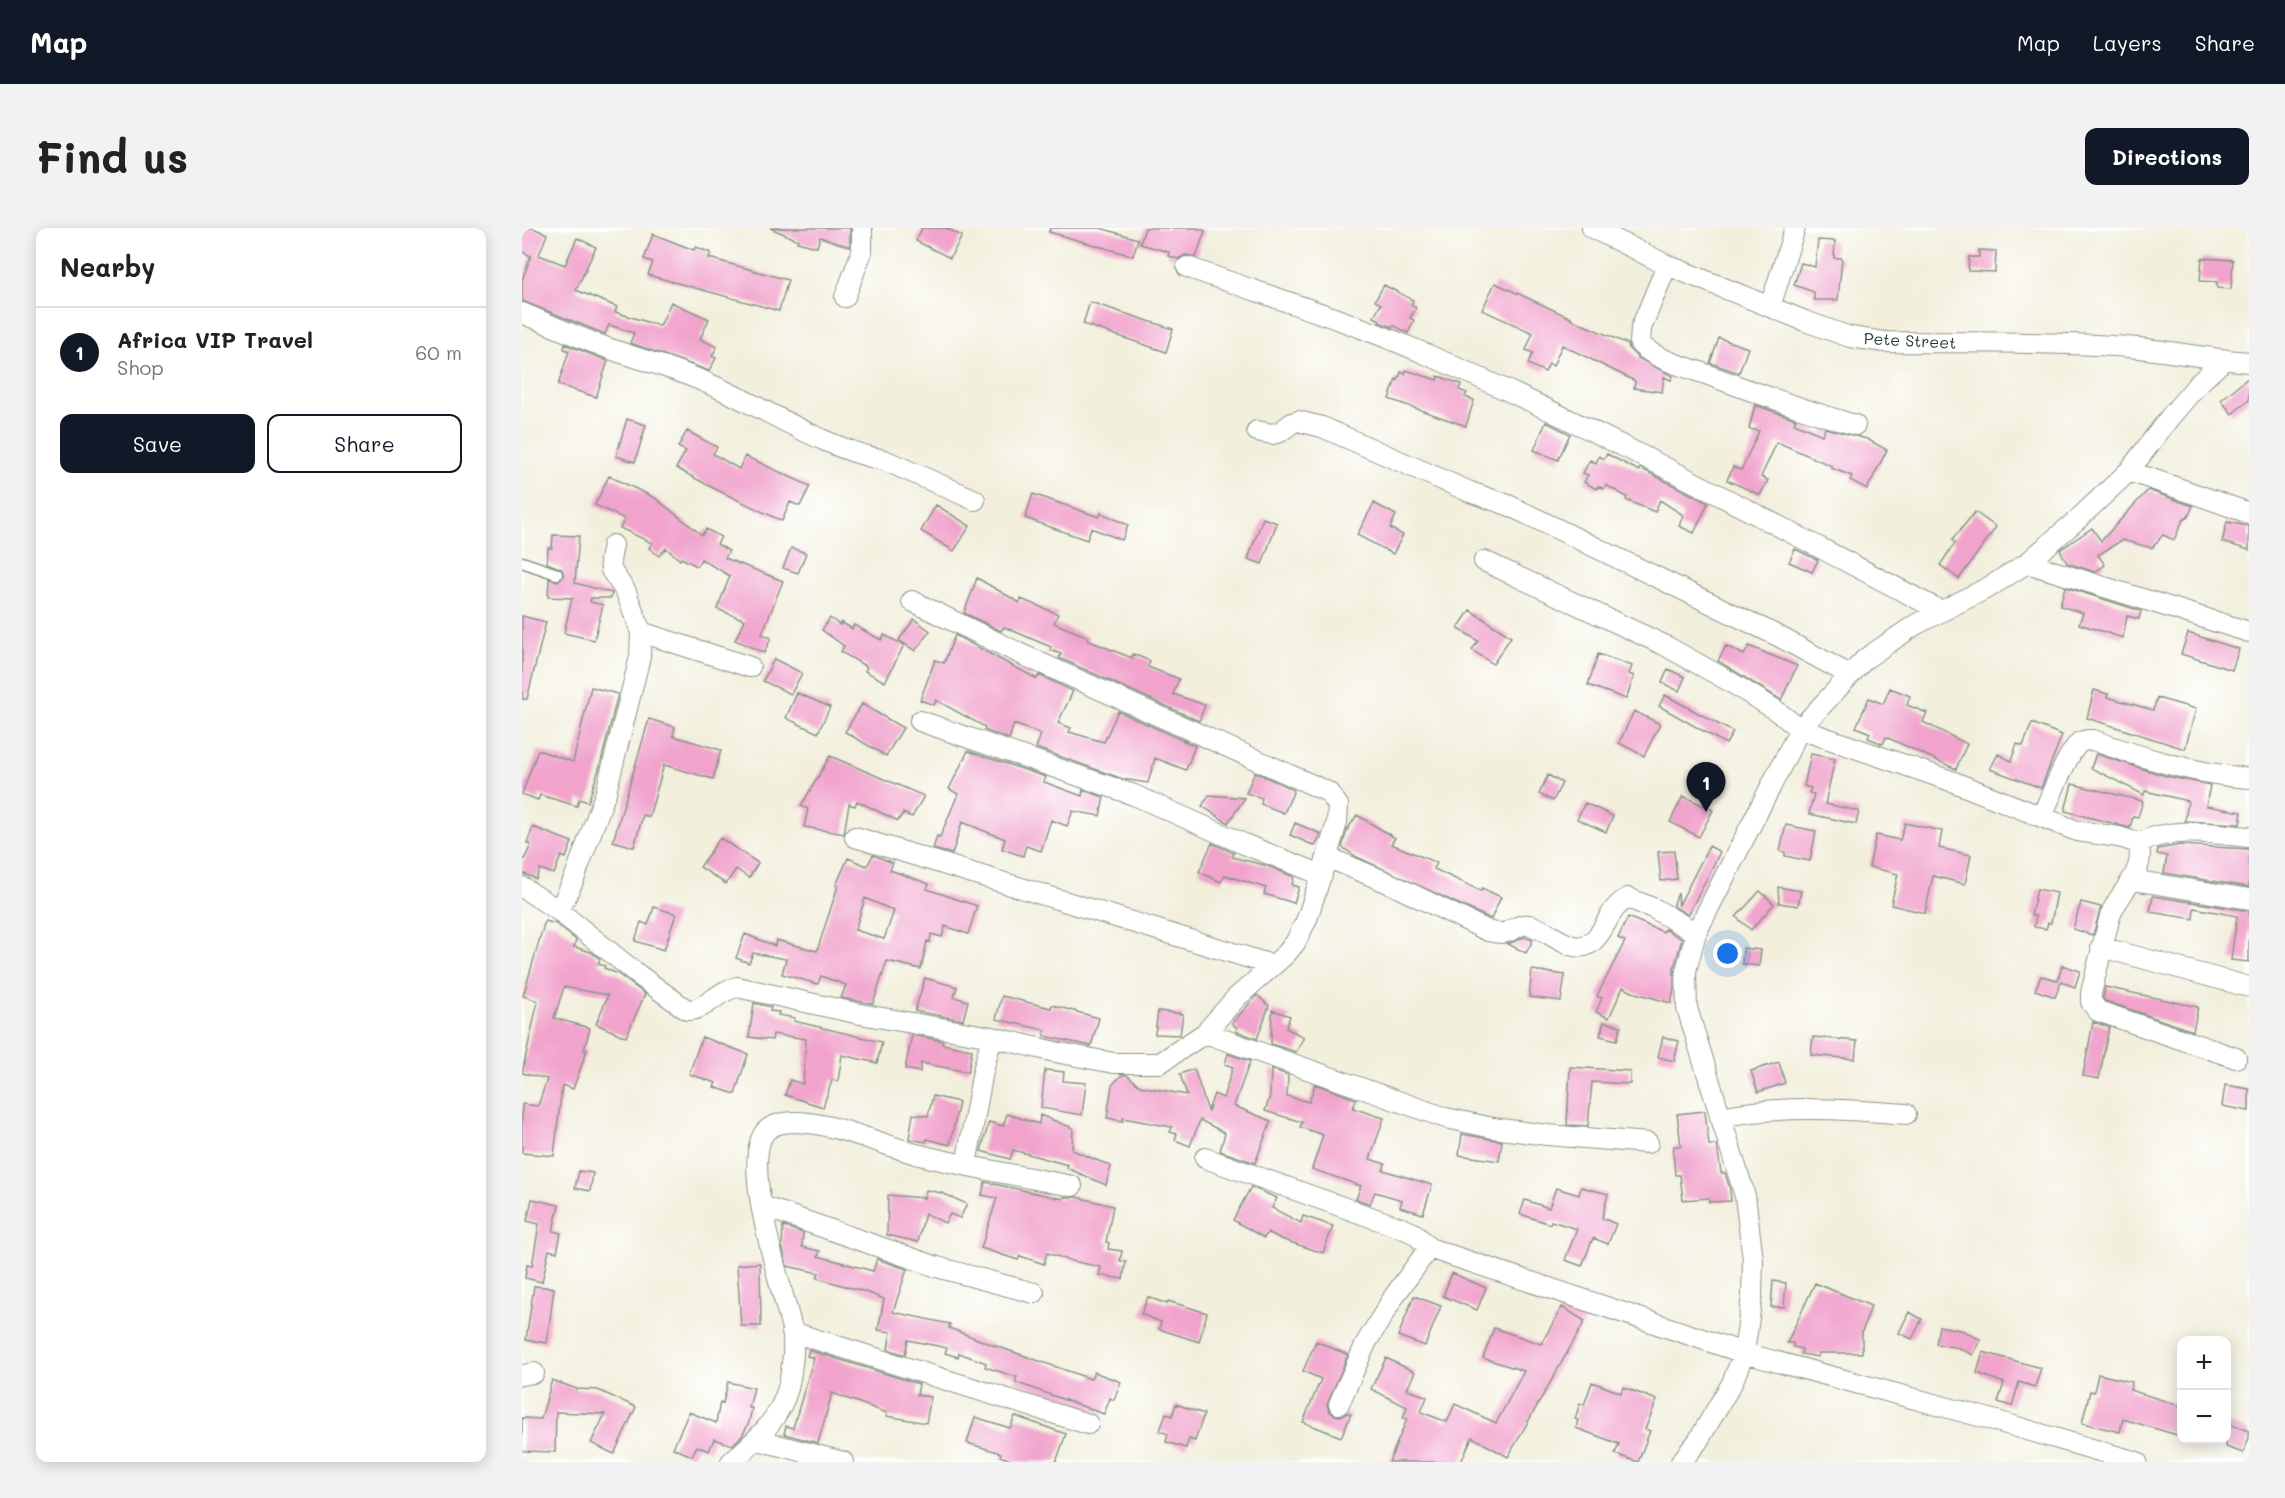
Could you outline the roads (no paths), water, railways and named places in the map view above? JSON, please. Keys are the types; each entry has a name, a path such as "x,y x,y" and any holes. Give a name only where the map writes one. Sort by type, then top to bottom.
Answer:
{"street":[{"path":"845,297 862,251 862,228"},
{"name":"Pete Street","path":"1592,228 1667,265 1850,337 1885,342 2112,346 2165,350 2249,362"},
{"path":"1770,307 1795,228"},
{"path":"1667,265 1641,328 1640,344 1679,364 1760,395 1855,425"},
{"path":"1186,267 1392,340 1497,385 1558,413 1941,611"},
{"path":"522,313 612,350 707,382 838,446 868,458 884,460 975,500"},
{"path":"1681,1462 1704,1431 1732,1383 1744,1353 1752,1296 1751,1231 1738,1168 1720,1117 1688,1008 1686,971 1696,933 1800,729 1865,659 1915,625 1991,586 2027,563 2078,519 2129,471 2198,384 2224,360"},
{"path":"1257,431 1272,434 1298,421 1322,427 1470,492 1508,505 1778,636 1850,675"},
{"path":"2129,471 2249,513"},
{"path":"559,911 574,879 606,792 640,657 641,632 626,592 612,570 610,561 613,545"},
{"path":"1484,561 1664,645 1727,680 1800,729 1954,782 2077,831 2119,837 2138,843 2164,834 2188,831 2249,837"},
{"path":"2027,563 2249,632"},
{"path":"522,888 559,911 648,983 687,1010 700,1008 719,994 737,987 860,1014 992,1037 1113,1063 1160,1063 1205,1033 1236,998 1295,943 1307,919 1325,866 1337,822 1338,805 1328,792 1023,655 912,601"},
{"path":"641,632 750,667"},
{"path":"920,721 1134,795 1244,844 1391,884 1488,932 1506,933 1528,924 1564,943 1578,946 1588,945 1596,939 1612,911 1620,902 1628,898 1655,909 1696,933"},
{"path":"2042,816 2073,752 2080,742 2086,740 2093,740 2175,766 2249,778"},
{"path":"855,837 1272,964"},
{"path":"2138,843 2139,864 2132,880 2114,905 2101,947 2091,1002 2098,1011 2236,1058"},
{"path":"2132,880 2249,899"},
{"path":"2101,947 2249,987"},
{"path":"1205,1033 1446,1118 1493,1128 1547,1135 1648,1143"},
{"path":"966,1165 983,1071 992,1037"},
{"path":"1720,1117 1752,1111 1791,1108 1906,1114"},
{"path":"731,1462 758,1440 775,1418 788,1387 792,1332 767,1236 758,1174 759,1148 766,1131 779,1124 797,1122 826,1126 915,1154 1072,1186"},
{"path":"1205,1158 1407,1230 1415,1234 1429,1248 1744,1353 1986,1418 2137,1462"},
{"path":"762,1206 937,1267 1034,1293"},
{"path":"1339,1404 1366,1343 1395,1295 1429,1248"},
{"path":"792,1332 1088,1424"},
{"path":"758,1440 843,1462"}],"lane":[{"path":"522,562 557,574"}],"place":[{"name":"Africa VIP Travel","path":"1706,812"}]}
